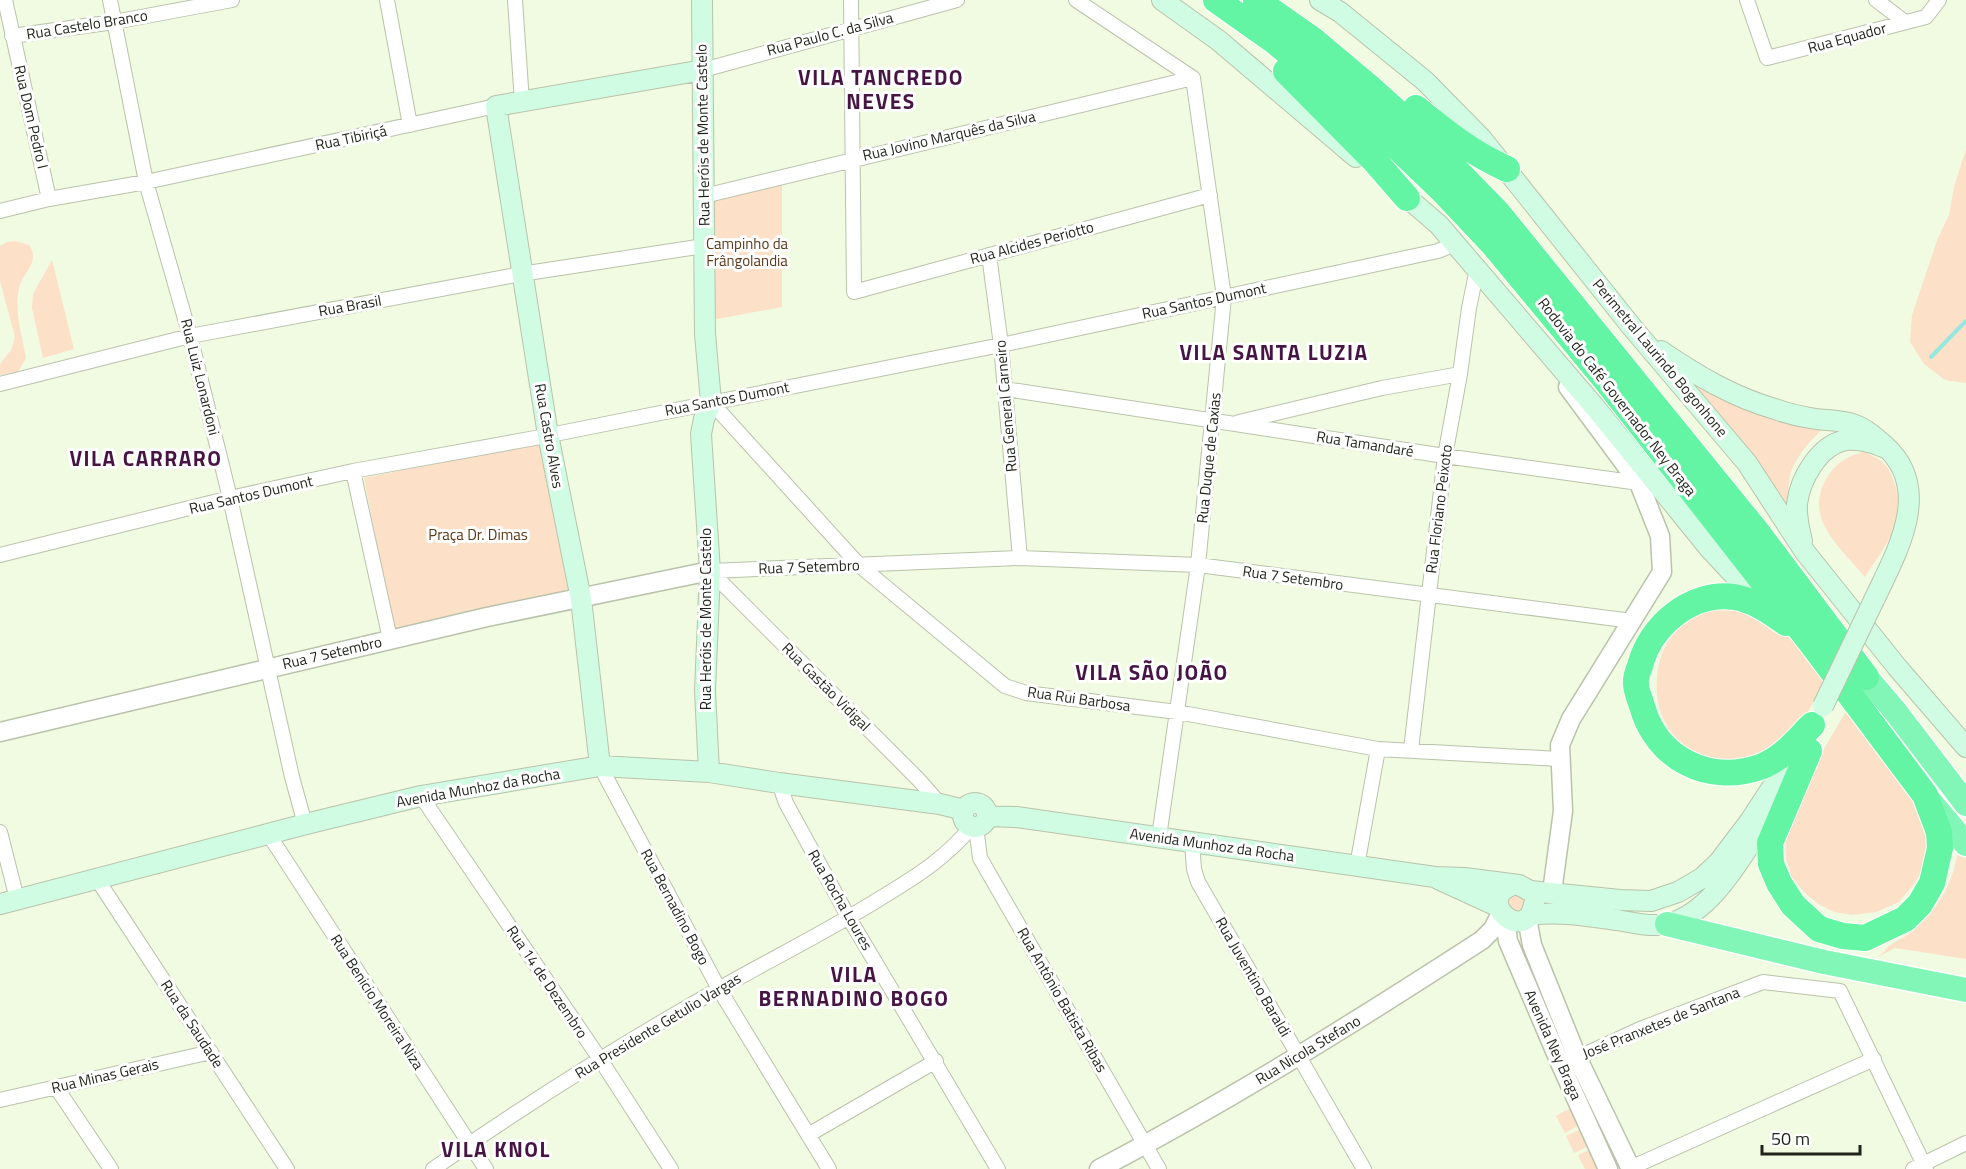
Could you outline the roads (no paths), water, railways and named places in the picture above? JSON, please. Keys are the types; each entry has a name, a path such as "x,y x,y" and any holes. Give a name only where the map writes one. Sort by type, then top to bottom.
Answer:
{"highway":[{"path":"1196,0 1292,76 1373,159 1407,198"},
{"name":"Rodovia do Café Governador Ney Braga","path":"1216,0 1274,41 1353,105 1442,190 1493,244 1604,378 1812,644 1925,795 1966,844"},
{"name":"Rodovia do Café Governador Ney Braga","path":"1257,0 1312,40 1369,87 1420,133 1497,212 1756,532 1966,804"},
{"path":"1271,0 1350,55 1442,130 1484,159 1508,170"},
{"path":"1812,644 1766,609 1750,601 1735,597 1705,598 1668,619 1649,641 1641,659 1635,683 1645,719 1664,748 1693,766 1715,773 1759,767 1782,756 1818,716"},
{"path":"1809,751 1770,843 1772,864 1779,883 1793,905 1819,929 1843,936 1865,938 1905,919 1920,904 1932,883 1940,848 1939,832 1925,795"},
{"path":"1667,924 1824,962 1966,990"}],"main road":[{"name":"Rua Heróis de Monte Castelo","path":"702,0 705,334 711,402 701,434 710,571 705,691 709,772"},
{"path":"1162,0 1218,40 1439,225 1599,412 1709,548 1766,609"},
{"name":"Perimetral Laurindo Bogonhone","path":"1320,0 1340,12 1425,81 1482,139 1631,326 1747,463 1805,552 1897,667 1966,747"},
{"name":"Rua Tibiriçá","path":"496,106 703,70"},
{"name":"Rua Castro Alves","path":"496,106 548,435 581,599 600,766"},
{"path":"1435,878 1464,878 1595,898 1651,901 1678,892 1702,878 1719,862 1750,821 1818,716 1904,536 1908,513 1908,488 1901,464 1872,435 1855,425 1810,419 1773,409 1729,392 1683,366 1631,326"},
{"path":"1805,552 1797,522 1797,502 1804,480 1814,462 1830,448 1846,440 1874,443 1889,450"},
{"path":"1435,878 1516,922 1528,916 1557,912 1647,925 1667,924 1691,915 1713,895 1771,814 1809,751 1816,734 1818,716"},
{"name":"Avenida Munhoz da Rocha","path":"8,902 421,796 600,766 709,772 940,804 975,820 1016,817 1435,878"},
{"path":"1502,913 1500,895 1504,890 1522,888"},
{"path":"1522,888 1534,905 1528,916"}],"street":[{"name":"Rua Dom Pedro I","path":"5,0 49,199"},
{"name":"Rua Luiz Lonardoni","path":"110,0 146,182 190,336 230,498 292,777 305,824"},
{"name":"Rua Castelo Branco","path":"12,36 114,22 232,0"},
{"path":"387,0 411,125"},
{"path":"515,0 522,102"},
{"path":"851,0 853,159"},
{"name":"Rua Paulo C. da Silva","path":"703,70 957,0"},
{"path":"1076,0 1193,78"},
{"name":"Rua Equador","path":"1747,0 1767,58 1926,17 1939,0"},
{"path":"1876,0 1905,22"},
{"name":"Rua Jovino Marquês da Silva","path":"704,196 1193,78"},
{"name":"Rua Duque de Caxias","path":"1159,837 1198,565 1224,297 1193,78"},
{"name":"Rua Tibiriçá","path":"0,211 49,199 146,182 496,106"},
{"name":"Rua Alcides Periotto","path":"853,159 855,292 1210,195"},
{"name":"Rua Santos Dumont","path":"0,555 230,498 353,471 548,435 1001,345 1438,251 1455,244"},
{"name":"Rua Brasil","path":"0,384 190,336 521,274 704,246"},
{"name":"Rua General Carneiro","path":"989,255 1001,345 1020,558"},
{"name":"Rua Floriano Peixoto","path":"1411,750 1445,456 1460,374 1468,308 1477,269"},
{"path":"1512,310 1639,483 1660,536 1662,572 1571,719 1560,745 1563,811 1552,892"},
{"name":"Rua Tamandaré","path":"1233,424 1382,388 1460,374"},
{"name":"Rua Tamandaré","path":"1005,389 1639,483"},
{"name":"Rua Rui Barbosa","path":"711,402 859,565 1005,686 1026,693 1177,712 1378,749 1559,759"},
{"path":"353,471 390,639"},
{"name":"Rua 7 Setembro","path":"0,732 390,639 710,571 1020,558 1198,565 1632,621"},
{"name":"Rua Gastão Vidigal","path":"710,571 919,780 940,804"},
{"path":"1357,866 1378,749"},
{"name":"Rua Bernadino Bogo","path":"600,766 719,988 829,1169"},
{"name":"Rua Rocha Loures","path":"779,783 786,803 849,918 999,1169"},
{"name":"Rua 14 de Dezembro","path":"421,796 600,1059 671,1169"},
{"name":"Rua Presidente Getulio Vargas","path":"433,1169 600,1059 719,988 849,918 924,871 956,846 975,820"},
{"name":"Rua Antônio Batista Ribas","path":"975,820 980,858 1159,1169"},
{"path":"0,832 8,902"},
{"name":"Rua Benicio Moreira Niza","path":"269,835 486,1169"},
{"name":"Rua Juventino Baraldi","path":"1192,842 1194,869 1198,882 1364,1169"},
{"name":"Rua da Saudade","path":"97,879 287,1169"},
{"name":"Rua Nicola Stefano","path":"1099,1169 1145,1145 1298,1056 1482,940 1493,929 1502,913"},
{"name":"Avenida Ney Braga","path":"1502,913 1508,941 1569,1061 1629,1168"},
{"name":"Avenida Ney Braga","path":"1528,916 1532,945 1569,1061 1608,1169"},
{"name":"José Pranxetes de Santana","path":"1569,1061 1640,1029 1763,982 1840,991 1874,1059"},
{"name":"Rua Minas Gerais","path":"0,1100 211,1052"},
{"path":"1629,1168 1874,1059 1921,1167 1966,1143"},
{"path":"808,1135 936,1061"},
{"path":"56,1087 111,1169"}],"waterway":[{"path":"1931,357 1966,321"}],"district":[{"name":"VILA TANCREDO NEVES","path":"881,90"},
{"name":"VILA SANTA LUZIA","path":"1274,353"},
{"name":"VILA CARRARO","path":"146,459"},
{"name":"VILA SÃO JOÃO","path":"1152,673"},
{"name":"VILA BERNADINO BOGO","path":"854,987"},
{"name":"VILA KNOL","path":"496,1150"}],"park label":[{"name":"Campinho da Frângolandia","path":"747,252"},
{"name":"Praça Dr. Dimas","path":"478,535"}]}
